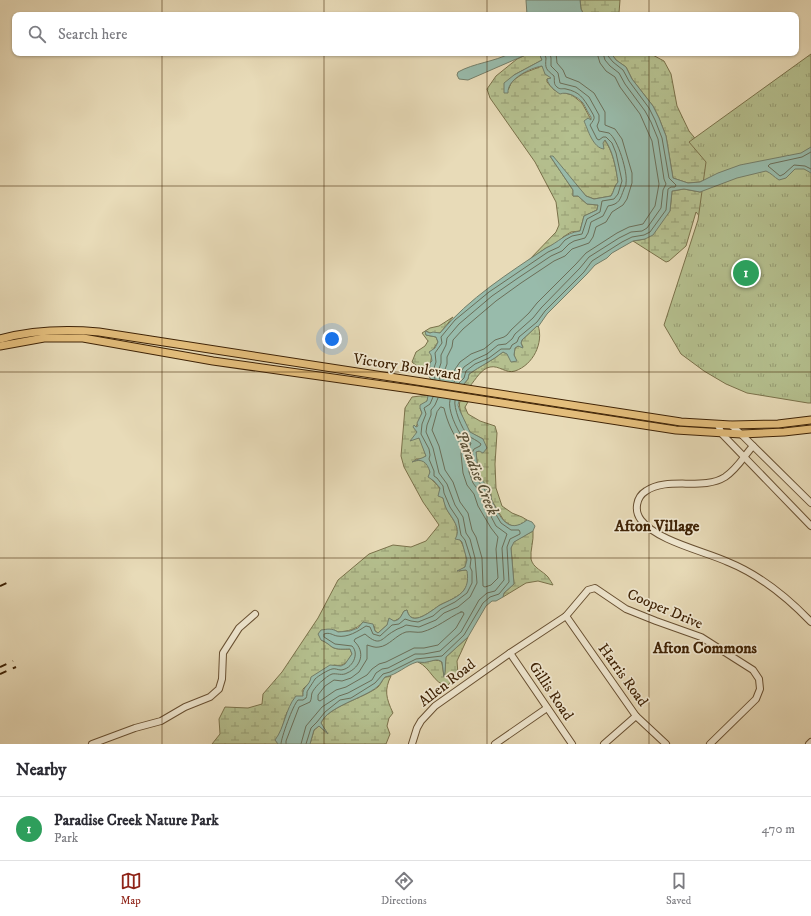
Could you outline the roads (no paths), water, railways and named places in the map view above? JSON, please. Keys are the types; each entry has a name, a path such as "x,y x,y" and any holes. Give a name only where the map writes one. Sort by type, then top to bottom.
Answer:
{"main road":[{"path":"49,330 50,338"},
{"name":"Victory Boulevard","path":"0,339 38,331 81,330 681,422 730,426 811,420"},
{"name":"Victory Boulevard","path":"0,346 28,340 82,338 213,361 418,390 676,430 722,434 742,434 811,429"}],"street":[{"path":"718,425 722,434 811,526"},
{"path":"730,426 742,434 811,503"},
{"path":"754,446 746,453 745,458 725,477 712,482 654,486 642,493 637,502 637,510 641,520 670,541 729,562 774,587 811,622"},
{"name":"Cooper Drive","path":"566,616 588,590 595,588 626,609 701,637 753,670 759,679 760,689 756,699 710,744"},
{"path":"92,744 135,728 161,721 210,697 218,689 222,679 223,653 239,628 255,614"},
{"name":"Allen Road","path":"412,744 417,728 427,713 443,699 566,616"},
{"name":"Harris Road","path":"566,616 636,716 666,744"},
{"name":"Gillis Road","path":"510,653 572,744"},
{"path":"494,744 547,708"},
{"path":"604,744 636,716"}],"water":[{"path":"526,0 580,0 582,12 527,12"},
{"path":"503,56 523,56 468,80 459,79 457,75 458,72 464,69"},
{"name":"Paradise Creek","path":"540,56 613,56 626,67 632,79 653,106 659,118 666,136 673,178 688,183 700,182 718,173 740,165 801,153 811,147 811,173 804,169 795,169 786,178 779,180 766,171 737,178 700,192 684,189 672,191 670,211 653,235 645,239 633,241 595,265 547,314 538,327 537,326 522,340 521,343 523,348 518,346 515,348 514,355 517,361 511,362 507,354 503,352 469,374 468,379 463,385 458,405 470,432 483,439 487,448 483,453 479,451 476,452 481,479 489,489 492,501 498,513 505,522 515,526 527,520 532,522 535,526 533,531 514,542 511,548 514,584 504,593 503,597 496,601 492,601 486,606 468,637 446,657 444,677 442,662 438,660 413,663 394,674 385,677 378,686 371,691 330,712 321,723 328,734 319,726 314,730 310,744 278,744 275,740 281,729 289,707 296,696 303,696 304,690 311,677 330,665 341,666 345,664 352,654 350,649 334,648 321,640 318,634 321,630 332,629 338,632 350,631 358,628 363,622 373,624 375,631 378,633 387,625 389,618 394,621 398,620 404,611 407,610 409,615 413,618 427,614 459,595 464,590 466,585 468,579 467,571 457,571 465,567 467,560 462,542 455,539 457,535 456,524 445,506 443,498 438,496 440,488 428,477 430,472 426,463 419,460 412,462 426,456 419,438 410,441 417,432 413,427 414,425 416,427 418,426 417,423 422,413 420,405 427,401 431,380 429,376 430,363 432,361 429,352 435,348 438,342 436,337 426,335 425,331 430,333 440,333 464,308 490,287 546,248 566,236 580,231 584,216 597,210 598,205 587,204 578,196 573,196 573,190 550,156 553,156 586,196 594,199 611,196 618,182 614,160 608,144 605,140 603,143 604,149 600,148 589,134 584,121 588,118 591,120 591,117 583,103 572,95 566,93 560,94 554,90 547,79 551,78 545,74 542,66 531,69 520,75 511,83 508,93 504,93 504,83 514,75 542,60"}],"railway":[{"path":"0,586 9,582"},
{"path":"0,667 13,661"},
{"path":"0,674 16,667"}],"place":[{"name":"Paradise Creek Nature Park","path":"746,273"}],"district":[{"name":"Afton Village","path":"657,526"},
{"name":"Afton Commons","path":"705,648"}]}
